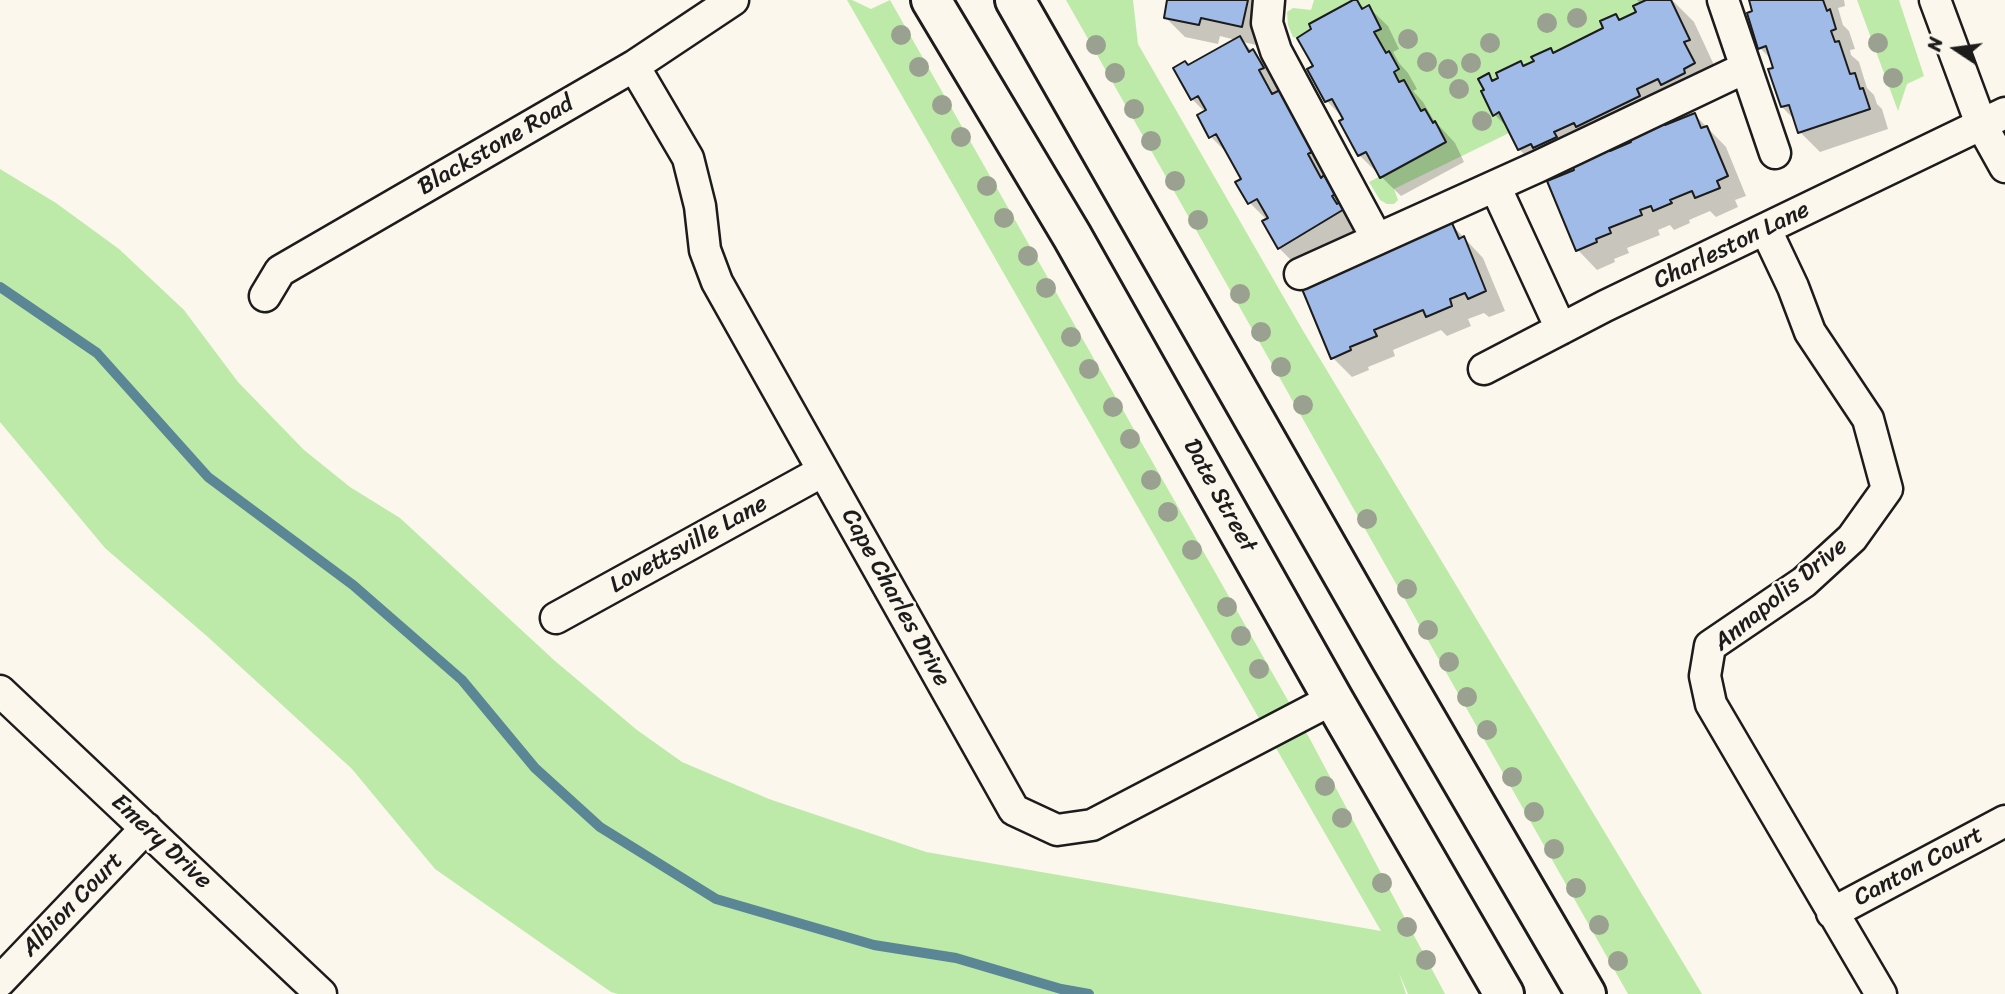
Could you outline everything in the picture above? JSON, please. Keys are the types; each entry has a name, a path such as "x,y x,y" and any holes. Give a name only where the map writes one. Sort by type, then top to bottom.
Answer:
{"main road":[{"name":"Date Street","path":"930,0 1079,248 1333,699 1504,994"},
{"path":"1015,0 1384,647 1586,994"}],"street":[{"name":"Blackstone Road","path":"265,296 280,271 634,66 733,0"},
{"path":"1269,0 1267,23 1276,51 1377,239"},
{"path":"1723,0 1775,153"},
{"path":"1935,0 1993,119 2005,167"},
{"name":"Cape Charles Drive","path":"634,66 688,158 701,206 705,250 717,282 1014,810 1057,830 1092,825 1333,699"},
{"path":"1300,274 1745,68"},
{"name":"Charleston Lane","path":"1484,369 1993,119"},
{"path":"1495,186 1561,329"},
{"name":"Annapolis Drive","path":"1766,230 1793,287 1810,332 1868,419 1887,489 1853,538 1804,582 1710,646 1705,676 1711,704 1881,994"},
{"name":"Lovettsville Lane","path":"556,618 823,471"},
{"name":"Emery Drive","path":"0,691 321,994"},
{"name":"Canton Court","path":"1832,914 2005,821"},
{"name":"Albion Court","path":"0,981 146,828"}],"green space":[{"path":"847,0 871,9 890,0 1311,741 1445,994 1408,994 1399,973 1406,994 611,992 435,869 352,769 209,638 105,548 0,422 0,169 56,203 119,249 184,310 238,382 304,450 350,487 400,518 555,661 637,730 682,762 769,799 926,852 1381,931"},
{"path":"1066,0 1133,0 1138,44 1302,329 1702,994 1628,994"},
{"path":"1314,0 1353,0 1309,24 1311,29 1297,38 1293,37 1287,12 1293,8 1311,10"},
{"path":"1357,0 1646,0 1636,12 1619,20 1616,14 1600,21 1603,28 1553,53 1550,48 1532,56 1534,61 1523,66 1520,61 1496,73 1498,78 1492,81 1488,74 1478,78 1484,90 1481,92 1493,115 1499,112 1509,133 1394,189 1398,200 1394,204 1387,204 1380,200 1369,182 1446,141 1436,122 1433,123 1425,109 1421,111 1404,80 1399,82 1389,51 1386,53 1374,32 1381,28 1369,5 1362,9"},
{"path":"1857,0 1899,0 1924,76 1907,84 1898,111"}],"building":[{"path":"1167,0 1248,0 1242,27 1201,18 1199,25 1164,18"},
{"path":"1357,0 1362,9 1369,5 1381,29 1374,32 1399,69 1394,72 1399,82 1404,80 1421,111 1425,109 1433,123 1435,121 1446,142 1380,178 1366,152 1358,156 1339,121 1343,119 1332,99 1325,102 1307,69 1313,66 1297,38 1311,29 1309,24"},
{"path":"1646,0 1671,0 1690,40 1684,42 1695,63 1684,69 1685,73 1661,85 1658,79 1637,89 1640,96 1576,127 1574,123 1554,132 1557,137 1533,148 1531,144 1518,150 1499,112 1493,116 1478,79 1489,73 1492,81 1498,78 1496,73 1521,61 1523,66 1534,61 1531,57 1551,48 1553,53 1603,28 1600,21 1616,14 1619,20 1636,12 1633,6"},
{"path":"1749,0 1823,0 1827,11 1830,9 1836,29 1831,31 1835,42 1839,41 1850,74 1855,73 1870,109 1798,133 1789,105 1781,107 1768,69 1773,68 1766,46 1758,49 1747,13 1752,11"},
{"path":"1240,36 1249,52 1253,49 1264,68 1259,70 1272,94 1280,90 1314,151 1308,154 1321,178 1324,175 1335,194 1332,196 1337,204 1342,201 1346,208 1278,249 1262,221 1268,218 1257,199 1248,204 1235,182 1241,179 1216,134 1209,138 1197,115 1206,110 1198,96 1191,100 1173,68 1185,61 1188,65"},
{"path":"1695,113 1701,128 1707,126 1728,176 1717,181 1720,188 1695,198 1692,191 1653,211 1651,206 1640,210 1642,215 1609,228 1611,233 1576,251 1547,181 1574,170 1571,162 1608,147 1610,151 1631,142 1628,134 1663,120 1665,125"},
{"path":"1452,223 1459,239 1464,236 1486,291 1468,299 1465,293 1450,299 1452,306 1426,317 1423,310 1374,330 1377,336 1350,347 1351,350 1331,359 1302,289 1331,277 1328,270 1420,229 1422,235"}],"waterway":[{"path":"0,287 97,353 208,477 353,585 462,680 535,768 600,827 716,899 874,945 956,958 1061,989 1089,994"}]}
